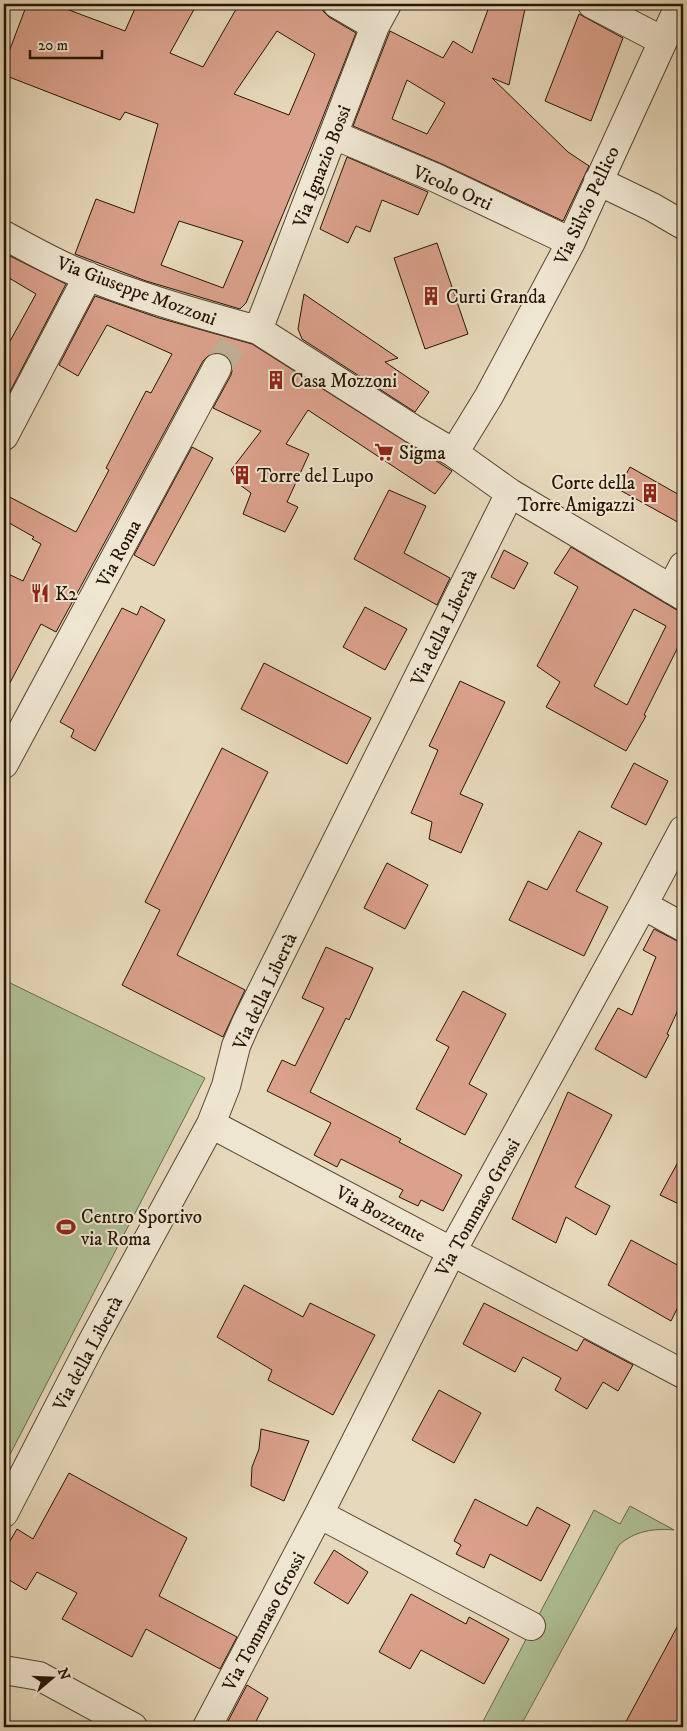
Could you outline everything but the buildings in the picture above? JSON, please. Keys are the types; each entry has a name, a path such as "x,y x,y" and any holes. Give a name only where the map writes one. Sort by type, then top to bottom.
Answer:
{"street":[{"path":"337,4 381,15"},
{"path":"592,4 671,22"},
{"name":"Via Ignazio Bossi","path":"251,329 334,135 381,15"},
{"name":"Via Silvio Pellico","path":"454,453 489,396 571,242 671,22"},
{"name":"Vicolo Orti","path":"334,135 436,178 571,242"},
{"path":"598,181 652,207 683,225"},
{"name":"Via Giuseppe Mozzoni","path":"4,235 70,269 88,276 167,304 251,329 454,453 510,493 679,584"},
{"path":"5,430 88,276"},
{"name":"Via Roma","path":"4,764 217,368"},
{"name":"Via della Libertà","path":"4,1513 90,1346 211,1124 226,1086 236,1046 246,1023 510,493"},
{"name":"Via Tommaso Grossi","path":"207,1727 452,1251 644,905 683,830"},
{"path":"644,905 683,927"},
{"name":"Via Bozzente","path":"211,1124 683,1374"},
{"path":"318,1514 530,1626"},
{"path":"4,1670 39,1676 133,1727"}],"green space":[{"name":"Centro Sportivo via Roma","path":"4,980 205,1078 4,1466"},
{"path":"630,1506 674,1530 645,1532 631,1536 619,1545 520,1727 480,1727 594,1510 620,1524"}],"tunnel":[{"path":"217,368 245,327"}],"place":[{"name":"Curti Granda","path":"431,296"},
{"name":"Casa Mozzoni","path":"276,380"},
{"name":"Sigma","path":"384,452"},
{"name":"Torre del Lupo","path":"242,475"},
{"name":"Corte della Torre Amigazzi","path":"650,493"},
{"name":"K2","path":"40,593"},
{"name":"Centro Sportivo via Roma","path":"66,1227"}]}
